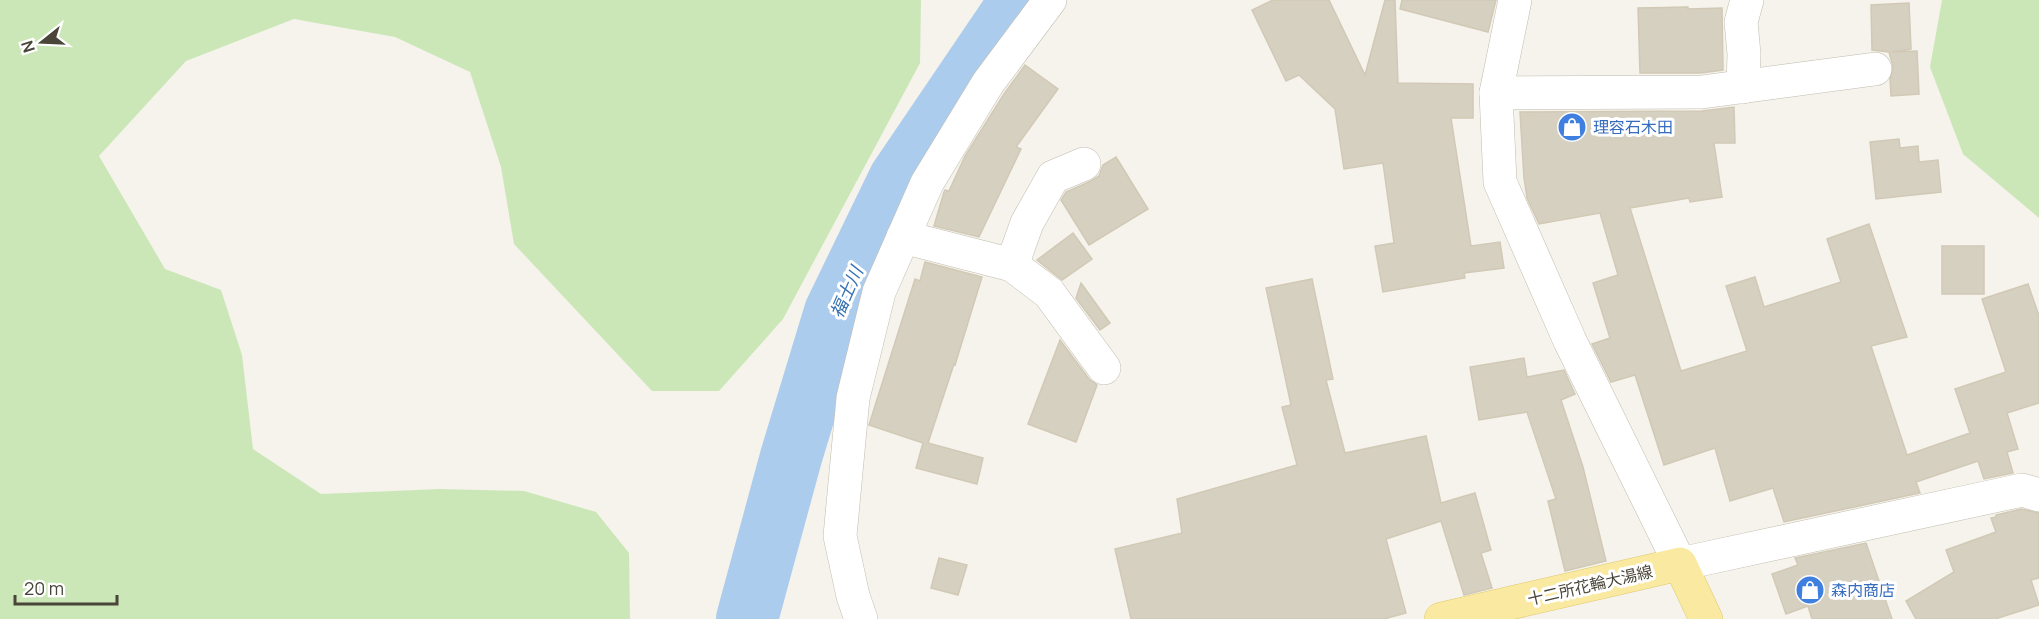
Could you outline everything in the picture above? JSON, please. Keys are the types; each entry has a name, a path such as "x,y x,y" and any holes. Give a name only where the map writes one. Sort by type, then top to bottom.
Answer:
{"main road":[{"name":"十二所花輪大湯線","path":"1441,619 1680,564"},
{"path":"1680,564 1706,619"}],"street":[{"path":"861,619 853,596 840,536 853,398 879,292 927,183 988,83 1050,0"},
{"path":"1515,0 1496,93 1500,182 1570,341 1680,564 2022,489 2039,495"},
{"path":"1743,87 1744,54 1741,22 1747,0"},
{"path":"1496,93 1702,92 1875,69"},
{"path":"1012,265 1027,223 1053,177 1084,164"},
{"path":"903,237 1012,265 1049,293 1104,368"}],"green space":[{"path":"0,0 921,0 920,63 783,319 719,391 652,391 514,244 501,167 470,72 395,37 294,19 186,61 99,156 165,269 221,290 242,355 253,449 321,494 440,489 524,491 596,512 629,553 630,619 0,619"},
{"path":"1942,0 2039,0 2039,218 1963,154 1930,67"}],"building":[{"path":"1273,0 1329,0 1365,75 1385,0 1395,0 1398,83 1473,84 1473,118 1451,118 1471,246 1500,242 1504,268 1464,273 1465,278 1383,292 1375,246 1394,243 1383,163 1344,169 1335,109 1299,75 1286,81 1252,10"},
{"path":"1402,0 1496,0 1488,32 1400,9"},
{"path":"1909,3 1911,49 1892,52 1917,51 1919,94 1891,96 1890,79 1893,66 1889,52 1872,50 1871,5"},
{"path":"1688,7 1688,9 1722,8 1723,70 1701,73 1640,73 1638,8"},
{"path":"1025,65 1058,89 1016,147 1021,149 979,237 934,226 945,190 949,191 965,156"},
{"path":"1734,107 1735,143 1714,143 1722,197 1690,202 1689,198 1630,208 1681,371 1747,351 1726,286 1755,277 1764,307 1841,282 1827,239 1869,224 1907,337 1871,346 1907,455 1970,433 1955,389 2006,372 1982,299 2028,284 2039,316 2039,403 2007,413 2018,449 2007,452 2013,473 1984,479 1978,461 1916,482 1920,493 1784,522 1773,488 1730,501 1715,448 1664,465 1635,375 1611,382 1592,344 1610,338 1593,283 1618,275 1600,213 1539,224 1527,198 1520,112 1702,111"},
{"path":"1899,139 1900,148 1918,146 1919,162 1938,160 1941,192 1876,199 1870,142"},
{"path":"1116,157 1148,209 1089,245 1061,200 1066,192 1099,176 1103,165"},
{"path":"1073,233 1092,259 1062,280 1037,260"},
{"path":"1942,246 1984,246 1984,294 1942,294"},
{"path":"925,262 982,277 928,443 983,458 977,484 916,468 923,443 869,425 915,279 920,281"},
{"path":"1312,279 1333,379 1326,380 1345,453 1426,436 1441,503 1475,493 1491,550 1481,553 1492,588 1464,595 1441,521 1386,539 1406,613 1384,619 1131,619 1115,549 1182,533 1177,499 1297,465 1282,407 1291,405 1266,288"},
{"path":"1081,283 1110,323 1100,330 1076,298"},
{"path":"1060,340 1089,379 1097,385 1076,442 1028,424"},
{"path":"1524,358 1527,377 1564,370 1575,394 1561,400 1583,467 1606,561 1565,571 1548,501 1556,499 1527,412 1479,420 1470,367"},
{"path":"2021,509 2039,513 2039,578 2031,580 2039,605 1995,619 1916,619 1906,601 1954,572 1946,550 1996,532 1991,518"},
{"path":"1866,543 1892,619 1812,619 1808,606 1786,614 1772,574 1798,565 1795,558"},
{"path":"939,558 967,565 958,595 931,588"}],"waterway":[{"name":"福士川","path":"747,619 791,457 835,312 899,180 1021,0"}],"place":[{"name":"理容石木田","path":"1572,127"},
{"name":"森内商店","path":"1810,590"}]}
